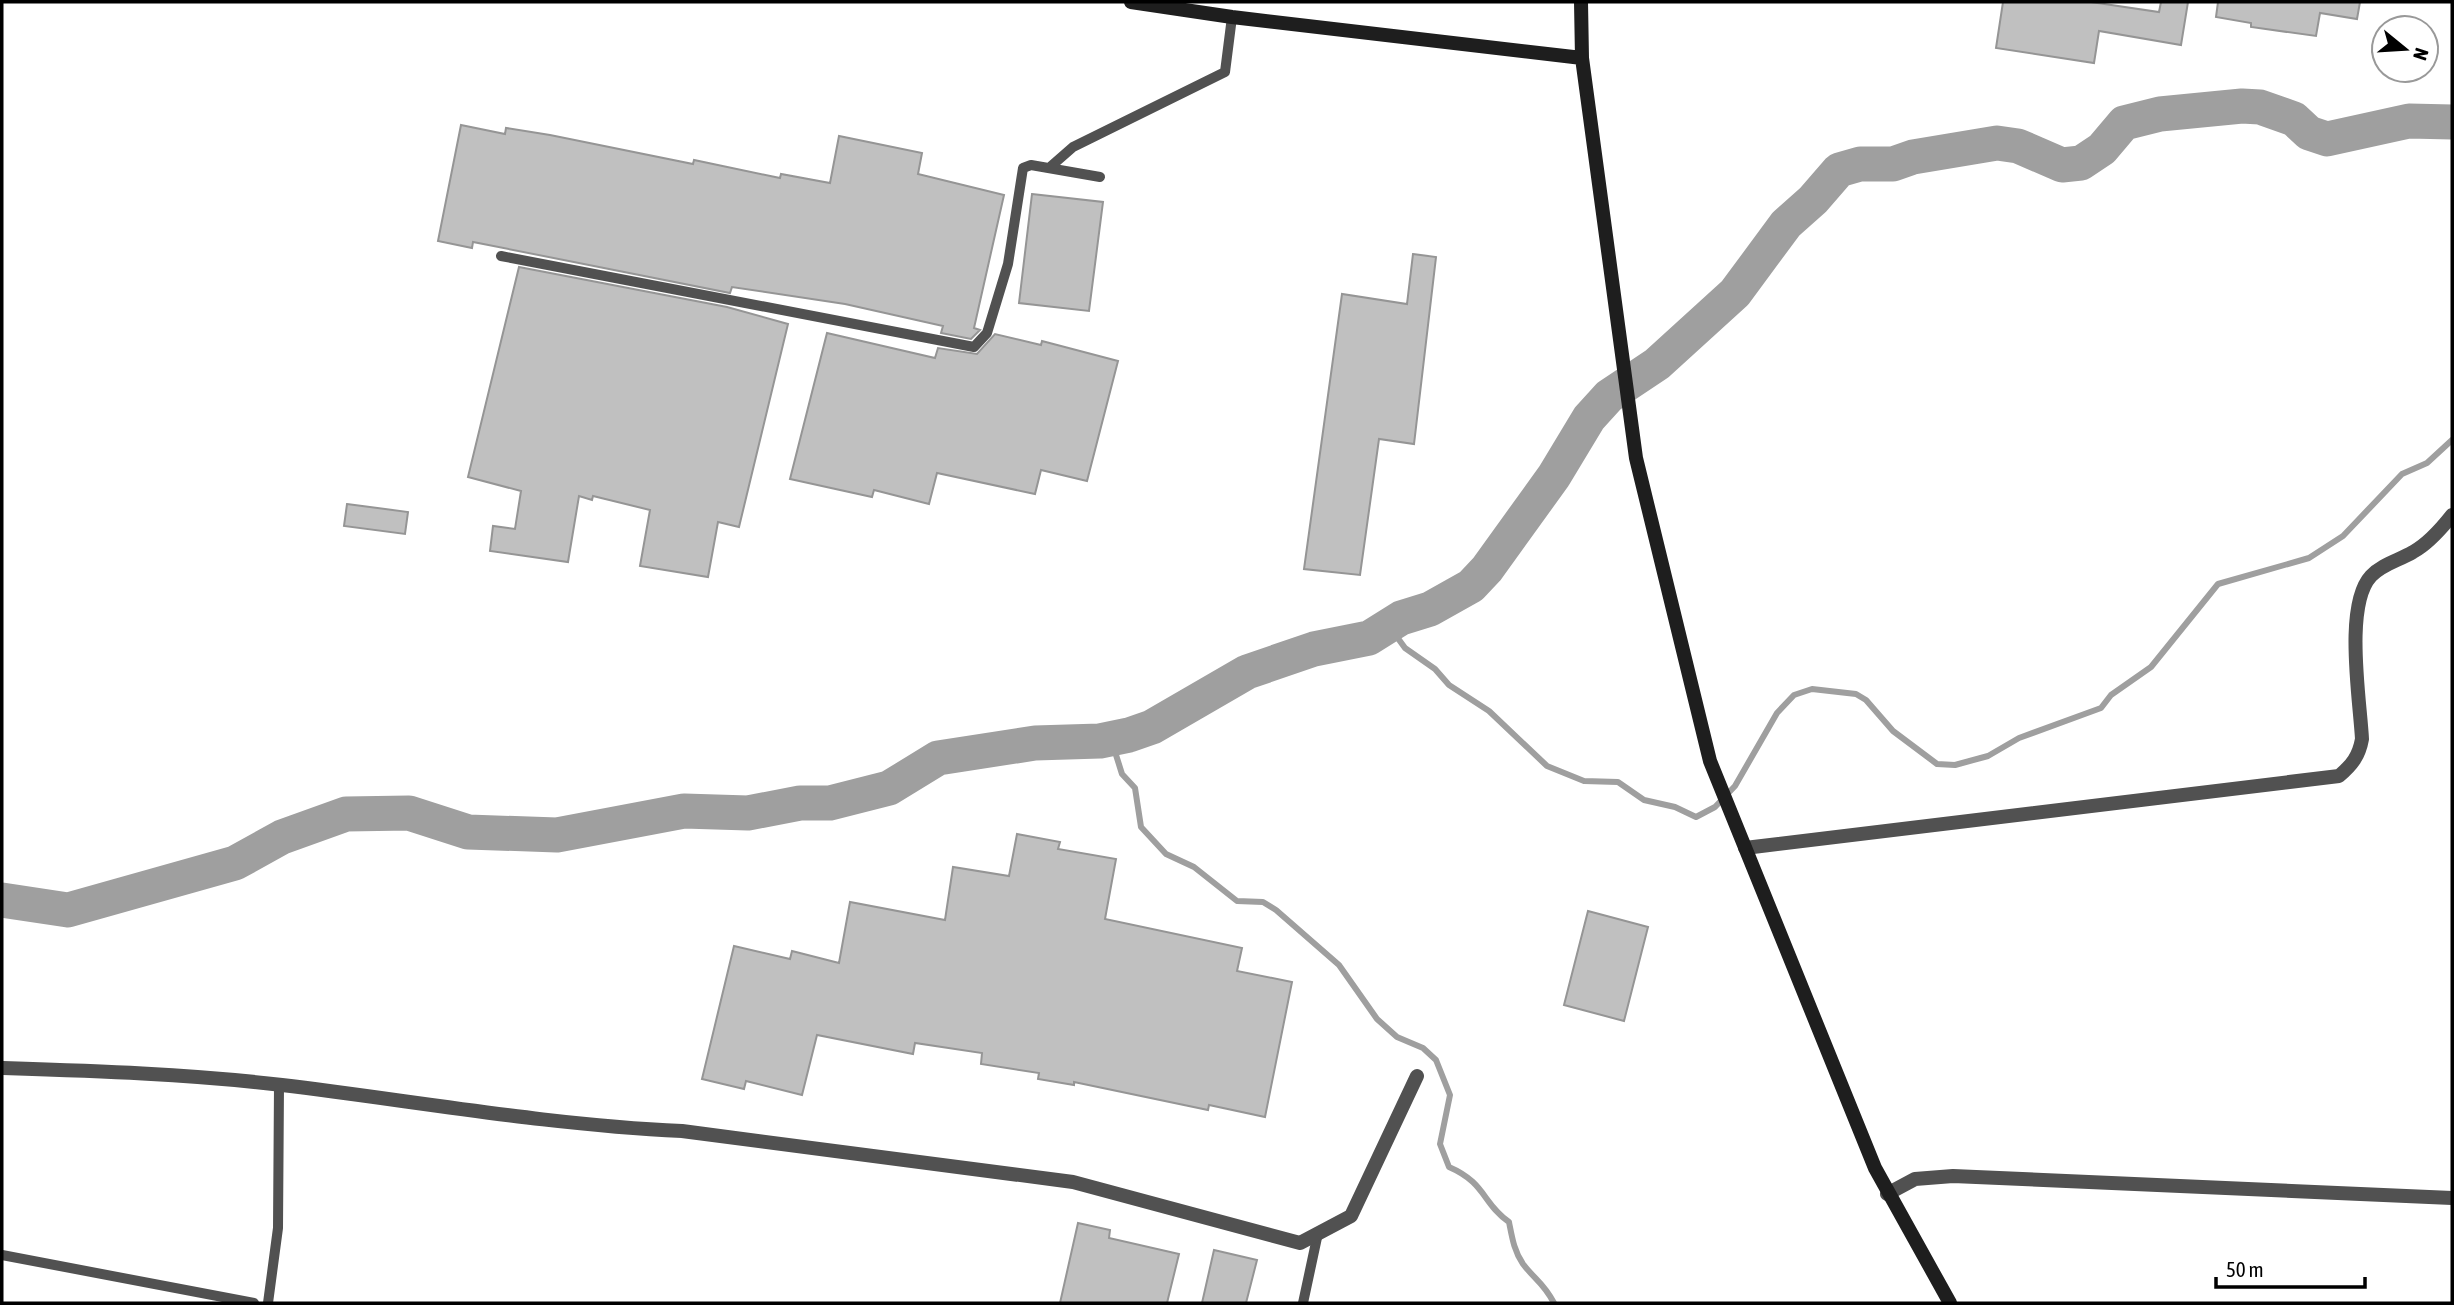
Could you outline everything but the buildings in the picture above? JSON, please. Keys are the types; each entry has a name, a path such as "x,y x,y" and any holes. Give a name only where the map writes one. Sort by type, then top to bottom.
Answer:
{"street":[{"path":"1130,2 1232,17 1582,58"},
{"path":"1581,2 1582,58 1631,422 1642,484 1717,782 1887,1194 1950,1303"},
{"path":"1745,848 2339,776 2359,752 2362,739 2356,612 2363,589 2371,576 2434,537 2452,515"},
{"path":"2,1068 145,1072 279,1085 618,1128 682,1131 1073,1182 1300,1242 1351,1216 1417,1076"},
{"path":"1887,1194 1915,1179 1953,1176 2452,1198"}],"lane":[{"path":"1049,168 1073,147 1225,72 1232,17"},
{"path":"501,256 974,347 987,333 1008,264 1019,177 1023,168 1031,165 1100,177"},
{"path":"268,1303 278,1228 279,1085"},
{"path":"1303,1303 1318,1233"},
{"path":"2,1255 254,1303"}],"waterway":[{"path":"2,900 68,910 235,863 282,837 346,814 409,813 468,832 557,835 684,811 748,813 800,803 830,803 889,788 938,758 1035,743 1100,741 1129,735 1152,727 1247,672 1314,649 1369,638 1401,618 1430,609 1471,586 1487,569 1554,476 1589,418 1609,396 1657,364 1735,293 1786,224 1813,200 1839,170 1860,164 1893,164 1913,157 1997,143 2018,146 2062,165 2081,163 2102,149 2124,123 2160,114 2242,106 2260,107 2294,119 2309,133 2327,139 2409,121 2452,122"},
{"path":"1389,626 1405,648 1435,669 1449,685 1489,711 1547,766 1584,781 1618,782 1644,800 1675,807 1696,817 1715,807 1735,786 1777,713 1794,695 1812,689 1856,694 1866,700 1893,731 1937,764 1955,765 1988,756 2019,738 2101,708 2111,695 2151,667 2218,584 2309,558 2343,536 2402,474 2427,463 2452,440"},
{"path":"1111,739 1122,774 1135,788 1141,827 1166,854 1194,867 1237,901 1263,902 1276,910 1339,965 1377,1019 1397,1037 1423,1048 1436,1060 1450,1095 1440,1144 1449,1167 1477,1186 1493,1208 1509,1222 1520,1259 1554,1303"}]}
